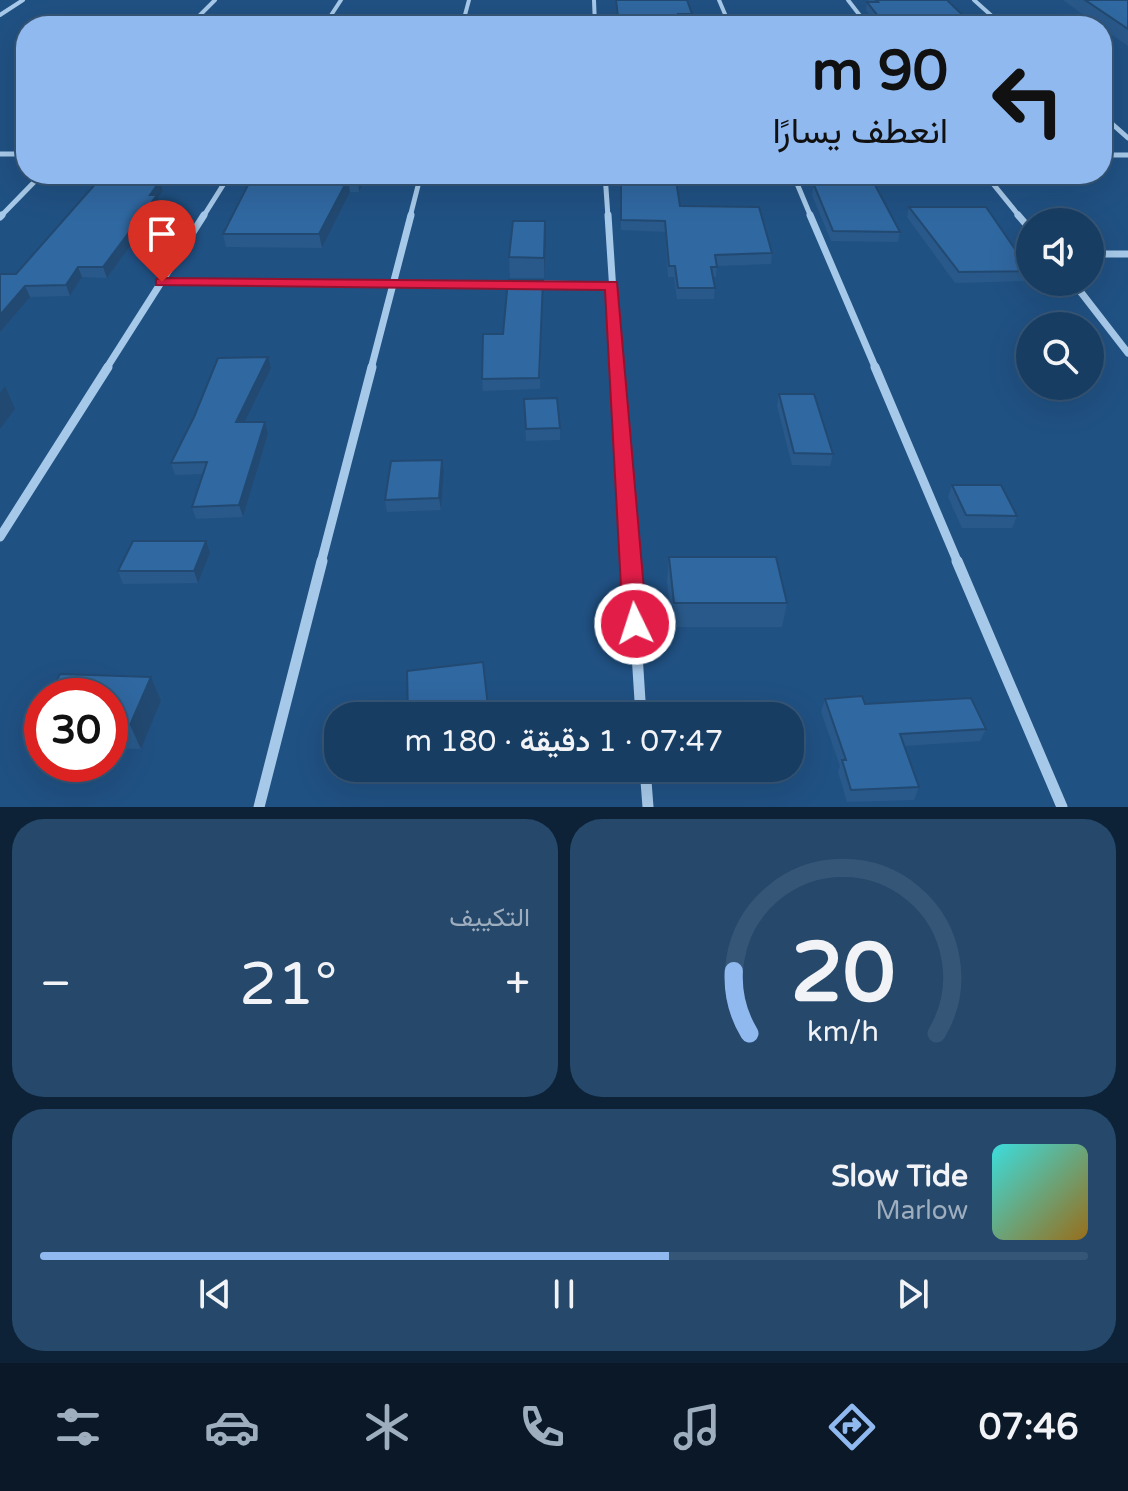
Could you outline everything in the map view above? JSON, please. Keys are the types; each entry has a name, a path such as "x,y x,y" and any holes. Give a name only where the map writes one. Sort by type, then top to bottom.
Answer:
{"street":[{"path":"0,15 23,0"},
{"path":"199,16 215,0"},
{"path":"848,0 860,16"},
{"path":"974,0 992,16"},
{"path":"1112,124 1128,138"},
{"path":"0,217 32,184"},
{"path":"0,537 224,184"},
{"path":"259,807 418,184"},
{"path":"606,184 640,702"},
{"path":"797,184 1062,807"},
{"path":"993,184 1016,212"},
{"path":"1104,254 1128,254"},
{"path":"162,282 612,285"},
{"path":"1084,296 1128,353"},
{"path":"646,782 648,807"}],"building":[{"path":"616,0 687,0 692,14 678,16 618,16"},
{"path":"876,0 947,0 964,16 878,16 867,2 878,2"},
{"path":"1085,0 1128,0 1128,29"},
{"path":"95,184 158,184 150,195 157,195 103,267 78,267 66,285 25,286 0,315 0,274 16,274"},
{"path":"248,184 345,184 319,234 223,234"},
{"path":"621,184 677,184 680,206 759,207 772,253 715,255 717,267 711,267 715,288 678,288 675,266 669,266 665,221 621,220"},
{"path":"814,185 875,185 900,232 833,231"},
{"path":"909,207 986,207 1016,251 1016,271 959,272"},
{"path":"513,221 545,221 544,258 509,257"},
{"path":"508,280 543,280 539,378 482,379 483,334 503,334"},
{"path":"268,357 236,422 265,422 239,505 192,507 207,462 171,463 218,358"},
{"path":"779,394 814,394 833,454 794,453"},
{"path":"557,398 560,428 526,429 524,399"},
{"path":"442,460 439,498 385,500 391,461"},
{"path":"952,485 1001,485 1017,516 966,515"},
{"path":"133,541 206,541 194,571 118,571"},
{"path":"669,557 776,557 787,603 674,603"},
{"path":"483,662 487,702 408,702 407,671"},
{"path":"60,674 151,677 130,725 128,678 58,678"},
{"path":"862,696 865,704 971,698 986,729 900,734 919,787 851,790 842,760 846,760 825,699"}],"route":[{"path":"162,282 612,285 635,624"}]}
